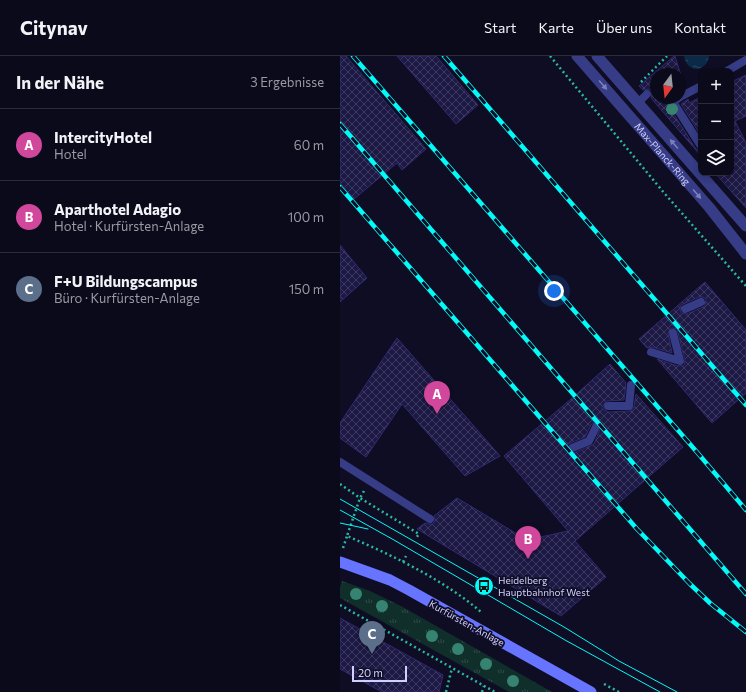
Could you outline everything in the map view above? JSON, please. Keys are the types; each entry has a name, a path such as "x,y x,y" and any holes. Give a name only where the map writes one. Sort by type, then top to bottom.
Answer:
{"main road":[{"name":"Kurfürsten-Anlage","path":"340,562 390,580 590,692"}],"street":[{"name":"Max-Planck-Ring","path":"577,56 709,207 746,254"},
{"name":"Max-Planck-Ring","path":"597,56 746,226"}],"lane":[{"path":"732,68 746,60"},
{"path":"686,94 698,88"},
{"path":"638,103 647,94"},
{"path":"673,104 698,141"},
{"path":"685,309 701,302"},
{"path":"652,352 680,361 673,333"},
{"path":"608,406 629,406 631,385"},
{"path":"572,448 589,441 596,427"},
{"path":"340,462 430,519"}],"path":[{"path":"550,56 665,194 746,286"},
{"path":"641,82 667,56"},
{"path":"340,484 419,534 416,538"},
{"path":"360,498 347,536 403,562 464,598 482,612"},
{"path":"403,562 406,556"},
{"path":"340,606 495,692"},
{"path":"446,692 452,668"},
{"path":"599,681 619,692"},
{"path":"482,692 484,686"}],"green space":[{"path":"342,581 370,591 401,606 552,692 509,692 340,598 340,587"}],"water":[{"path":"684,56 709,56 704,66 700,68 692,68 686,62"}],"building":[{"path":"340,56 346,56 426,149 402,170 397,163 354,199 340,183"},
{"path":"397,56 436,56 478,105 456,124"},
{"path":"674,56 675,56 679,68 660,68"},
{"path":"746,75 746,116 735,121 746,143 746,208 718,176 734,176 734,81"},
{"path":"650,77 650,90 643,90 639,86"},
{"path":"698,98 698,131 681,104 686,104 686,100 688,99 689,103"},
{"path":"656,104 668,104 696,149 698,150 698,153"},
{"path":"340,245 367,278 340,302"},
{"path":"705,282 746,330 746,393 712,423 657,359 678,366 684,365 685,360 677,329 672,328 668,332 672,353 652,347 647,348 639,339","holes":["702,297 706,299 705,306 687,314 681,313 681,305"]},
{"path":"397,338 500,456 465,476 402,404 366,457 340,438 340,423"},
{"path":"610,364 626,383 624,400 606,401 603,409 608,412 631,411 634,407 636,394 683,447 575,541 606,577 561,616 417,529 425,523 433,524 435,520 434,516 457,498 527,540 568,531 504,456","holes":["595,422 600,424 601,427 594,444 574,453 568,452 568,444 585,437 591,425"]},
{"path":"340,618 443,675 439,692 382,692 340,669"}],"tram line":[{"path":"340,499 564,627 619,661 677,692"},
{"path":"340,510 565,640 660,692"},
{"path":"340,523 368,529"}],"railway":[{"path":"353,56 746,510"},
{"path":"444,56 746,405"},
{"path":"340,124 746,594"},
{"path":"340,187 637,529 710,603 746,632"}],"place":[{"name":"IntercityHotel","path":"437,414"},
{"name":"Aparthotel Adagio","path":"528,559"},
{"name":"Heidelberg Hauptbahnhof West","path":"484,586"},
{"name":"F+U Bildungscampus","path":"372,654"}]}
